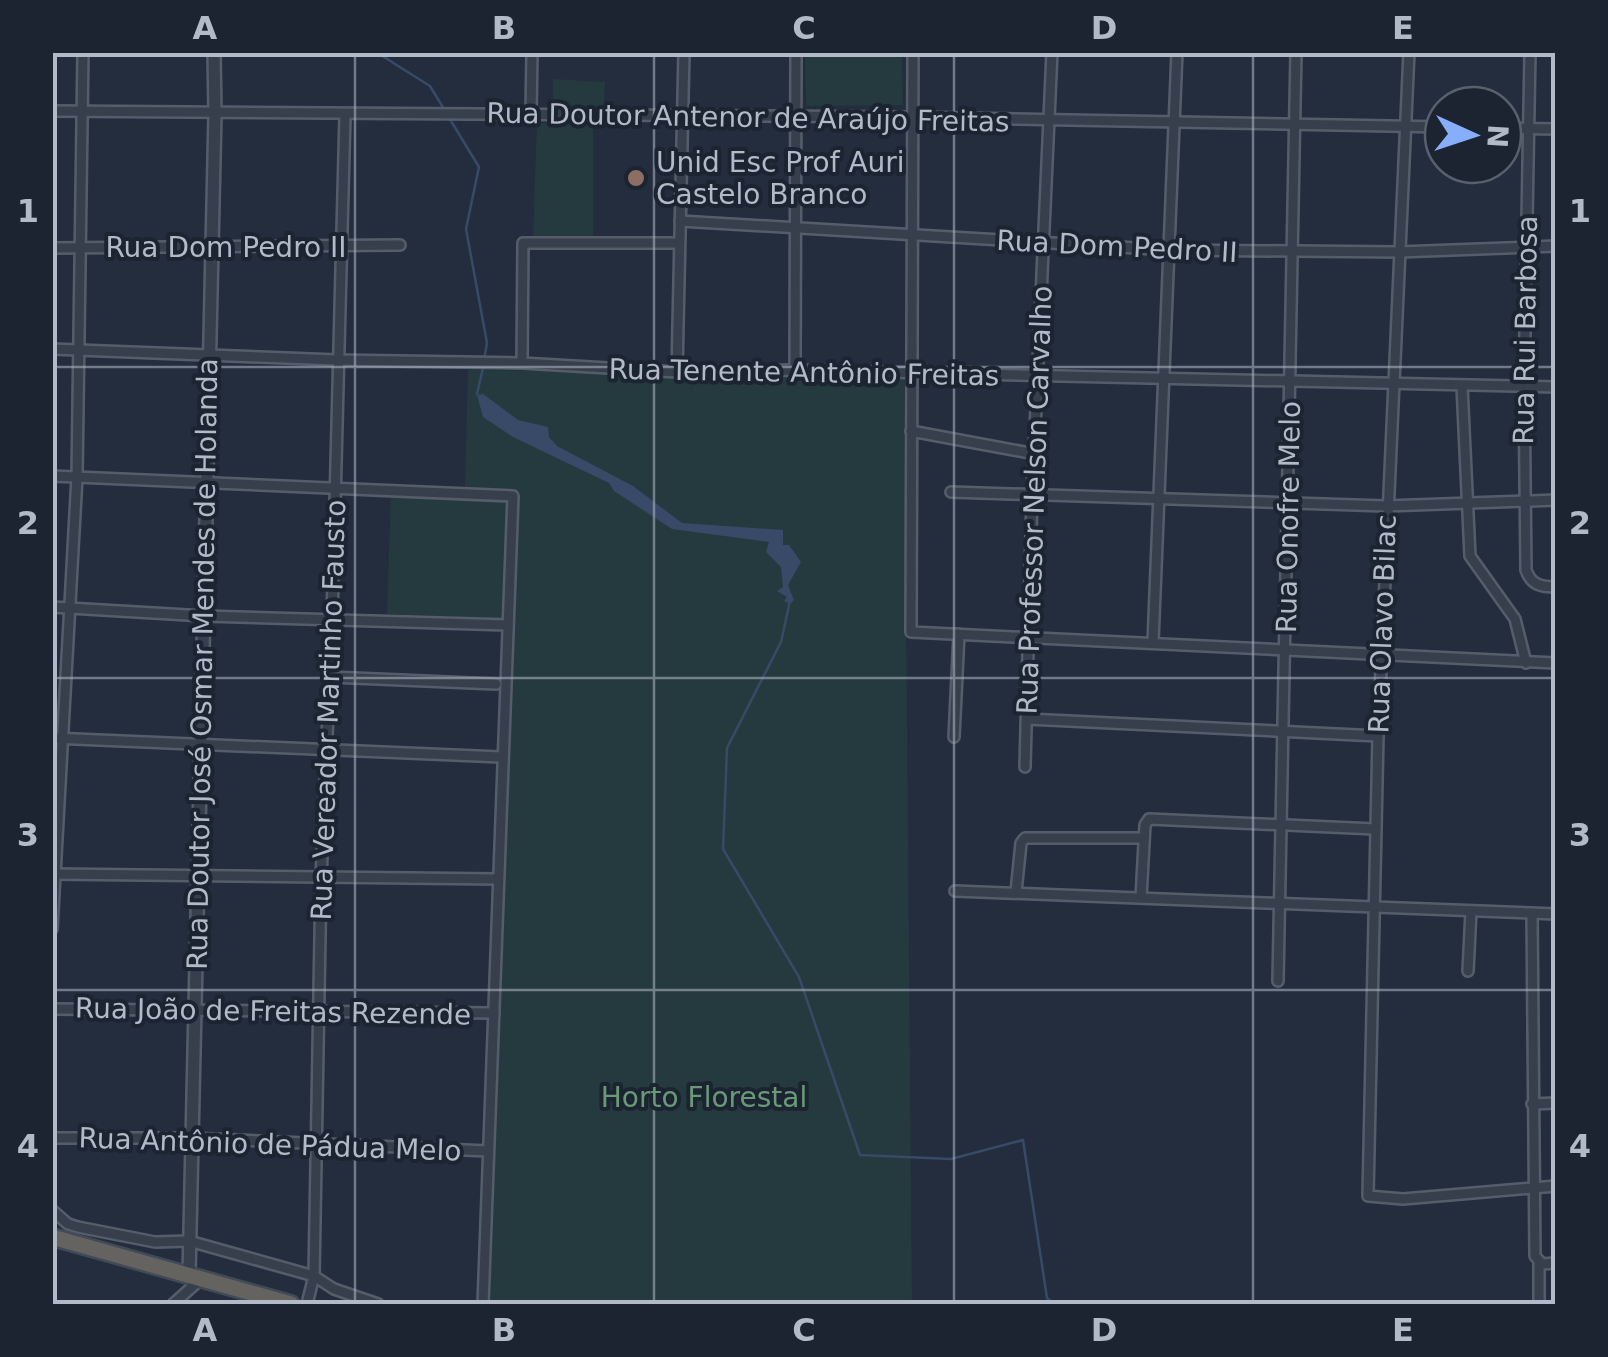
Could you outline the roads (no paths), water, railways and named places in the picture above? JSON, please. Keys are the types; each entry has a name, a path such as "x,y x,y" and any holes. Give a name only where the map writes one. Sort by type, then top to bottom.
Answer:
{"highway":[{"path":"52,1237 291,1304"}],"street":[{"path":"52,928 57,738 77,476 84,52"},
{"name":"Rua Doutor José Osmar Mendes de Holanda","path":"195,1277 190,1241 191,1138 214,52"},
{"path":"531,114 532,52"},
{"path":"677,372 684,52"},
{"path":"794,370 796,52"},
{"path":"913,52 909,628 914,632 1556,663"},
{"name":"Rua Professor Nelson Carvalho","path":"1024,767 1052,52"},
{"path":"1153,642 1177,52"},
{"name":"Rua Onofre Melo","path":"1278,981 1296,52"},
{"name":"Rua Olavo Bilac","path":"1409,52 1386,506 1368,1196 1404,1199 1533,1188"},
{"name":"Rua Rui Barbosa","path":"1530,52 1523,500 1529,579 1540,586 1556,586"},
{"name":"Rua Doutor Antenor de Araújo Freitas","path":"52,111 911,117 1423,127"},
{"name":"Rua Vereador Martinho Fausto","path":"307,1304 314,1276 344,115"},
{"path":"1523,128 1556,129"},
{"name":"Rua Dom Pedro II","path":"680,221 1170,250 1400,252 1556,246"},
{"path":"522,363 523,242 679,242"},
{"name":"Rua Dom Pedro II","path":"52,248 400,245"},
{"name":"Rua Tenente Antônio Freitas","path":"52,348 522,363 677,372 794,370 1556,387"},
{"path":"1462,386 1470,556 1514,620 1526,663"},
{"path":"910,431 1035,454"},
{"path":"52,476 514,496 483,1304"},
{"path":"950,492 1386,506 1556,500"},
{"path":"52,607 508,625"},
{"path":"954,737 959,634"},
{"path":"330,677 496,684"},
{"path":"1026,719 1378,736"},
{"path":"57,738 502,757"},
{"path":"1141,898 1146,822 1152,819 1375,829"},
{"path":"1016,892 1020,843 1028,837 1144,838"},
{"path":"54,874 498,879"},
{"path":"954,891 1556,914"},
{"path":"1468,971 1471,911"},
{"path":"1532,914 1533,1188 1538,1304"},
{"name":"Rua João de Freitas Rezende","path":"52,1009 494,1013"},
{"path":"1532,1104 1556,1103"},
{"name":"Rua Antônio de Pádua Melo","path":"52,1138 191,1138 488,1150"},
{"path":"1533,1188 1556,1186"},
{"path":"52,1210 68,1224 137,1240 190,1241 314,1276 334,1290 378,1304"},
{"path":"1537,1260 1556,1263"},
{"path":"174,1304 195,1277"}],"water":[{"path":"483,394 518,420 548,427 549,437 557,446 633,486 682,523 783,530 783,545 789,545 801,562 788,585 794,600 790,604 784,601 787,597 777,591 783,587 781,567 766,552 769,542 672,529 614,491 609,483 513,437 483,417 477,395"}],"waterway":[{"path":"376,52 430,86 444,109"},
{"path":"448,116 479,167 466,229 487,343 484,360"},
{"path":"477,394 483,368"},
{"path":"790,601 781,642 727,748 723,849 799,977 860,1155 951,1159 1023,1140 1047,1298 1054,1304"}],"place":[{"name":"Unid Esc Prof Auri Castelo Branco","path":"636,178"}],"park label":[{"name":"Horto Florestal","path":"704,1097"}]}
